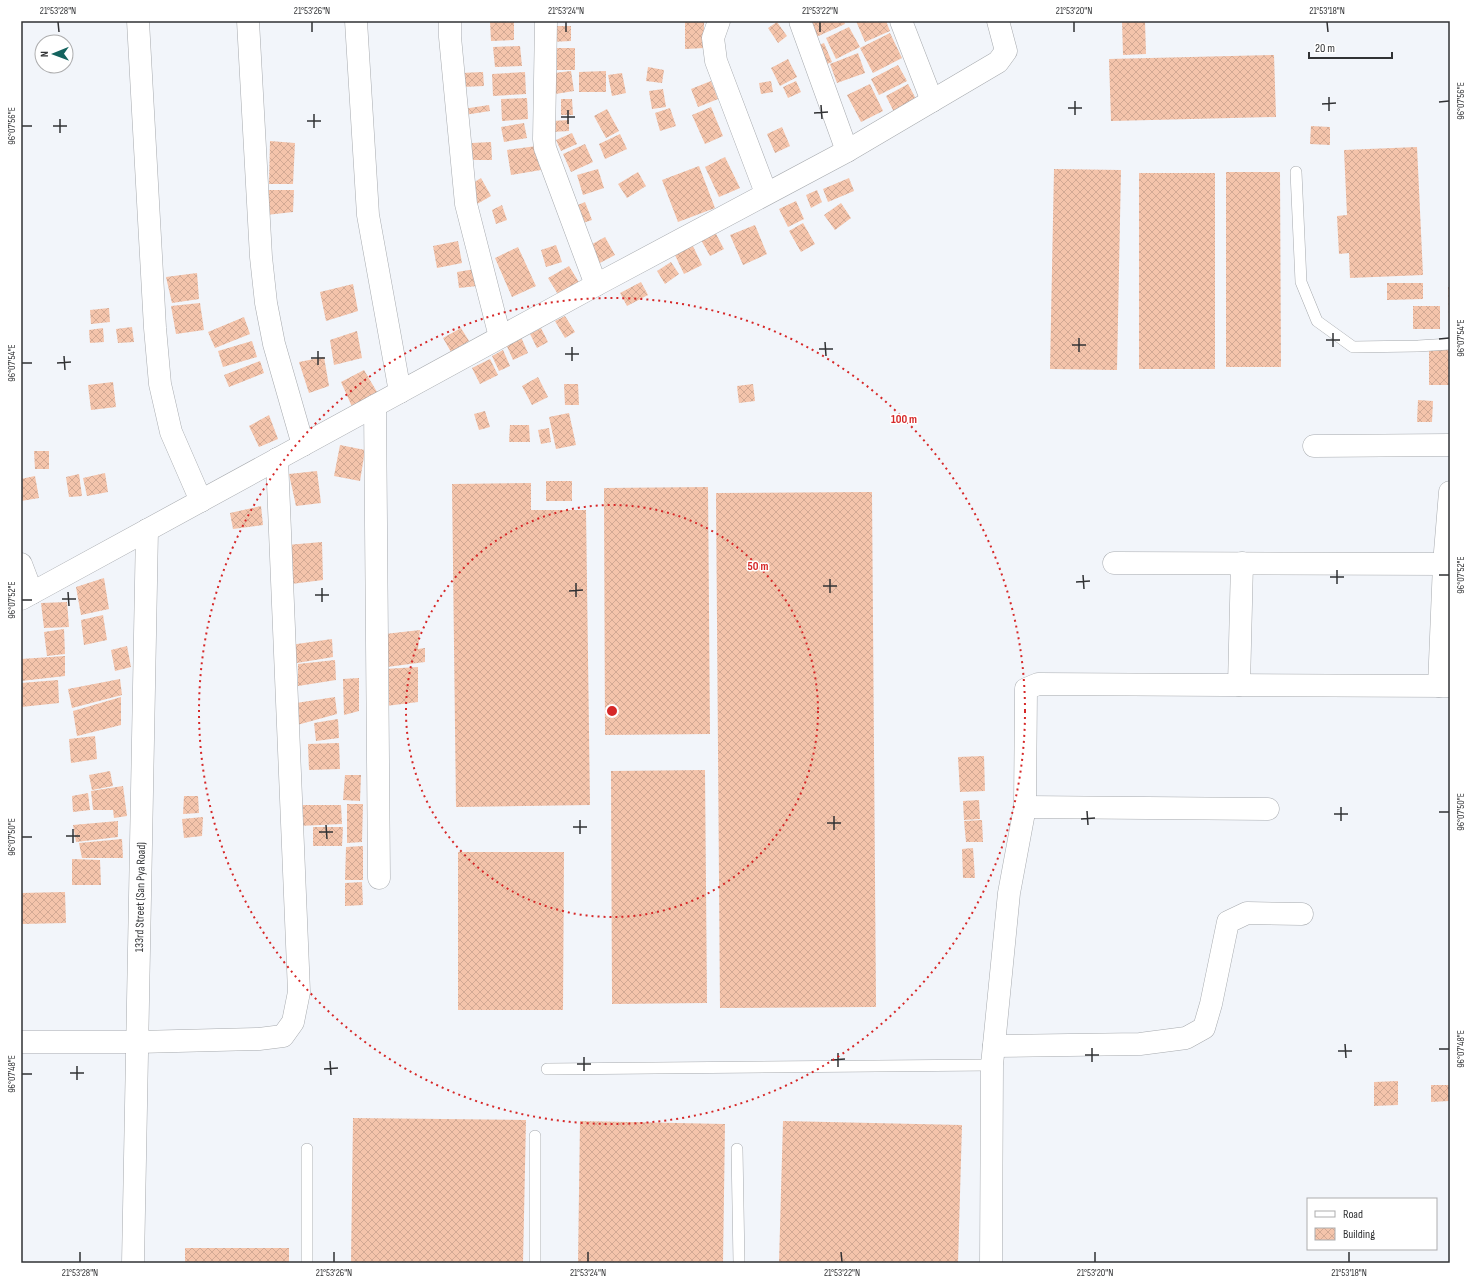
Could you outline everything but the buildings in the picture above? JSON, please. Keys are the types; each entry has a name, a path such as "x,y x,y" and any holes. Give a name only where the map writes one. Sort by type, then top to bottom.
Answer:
{"street":[{"path":"138,21 155,328 160,384 171,432 201,501"},
{"path":"248,21 261,257 266,303 274,344 303,445"},
{"path":"356,21 368,215 400,392"},
{"path":"450,21 450,37 466,204 500,337"},
{"path":"546,21 545,148 596,285"},
{"path":"719,21 713,38 716,61 766,193"},
{"path":"800,21 847,151"},
{"path":"901,21 932,101"},
{"path":"21,564 26,596 500,337 766,193 847,151 998,62 1006,51 998,21"},
{"path":"375,406 379,878"},
{"path":"1314,446 1450,445"},
{"path":"21,1042 138,1042 260,1039 283,1036 293,1022 299,992 277,459"},
{"path":"991,1263 993,1055 1009,893 1025,806 1026,689 1038,684 1444,686 1450,492"},
{"name":"133rd Street (San Pya Road)","path":"134,1263 147,530"},
{"path":"1114,563 1447,564"},
{"path":"1239,685 1242,563"},
{"path":"1025,806 1268,809"},
{"path":"993,1055 1140,1044 1186,1038 1204,1028 1211,1004 1228,922 1247,913 1302,914"}],"lane":[{"path":"1296,172 1301,282 1317,321 1353,347 1450,344"},
{"path":"547,1069 993,1055"},
{"path":"534,1263 535,1136"},
{"path":"307,1149 307,1263"},
{"path":"737,1149 739,1263"}]}
